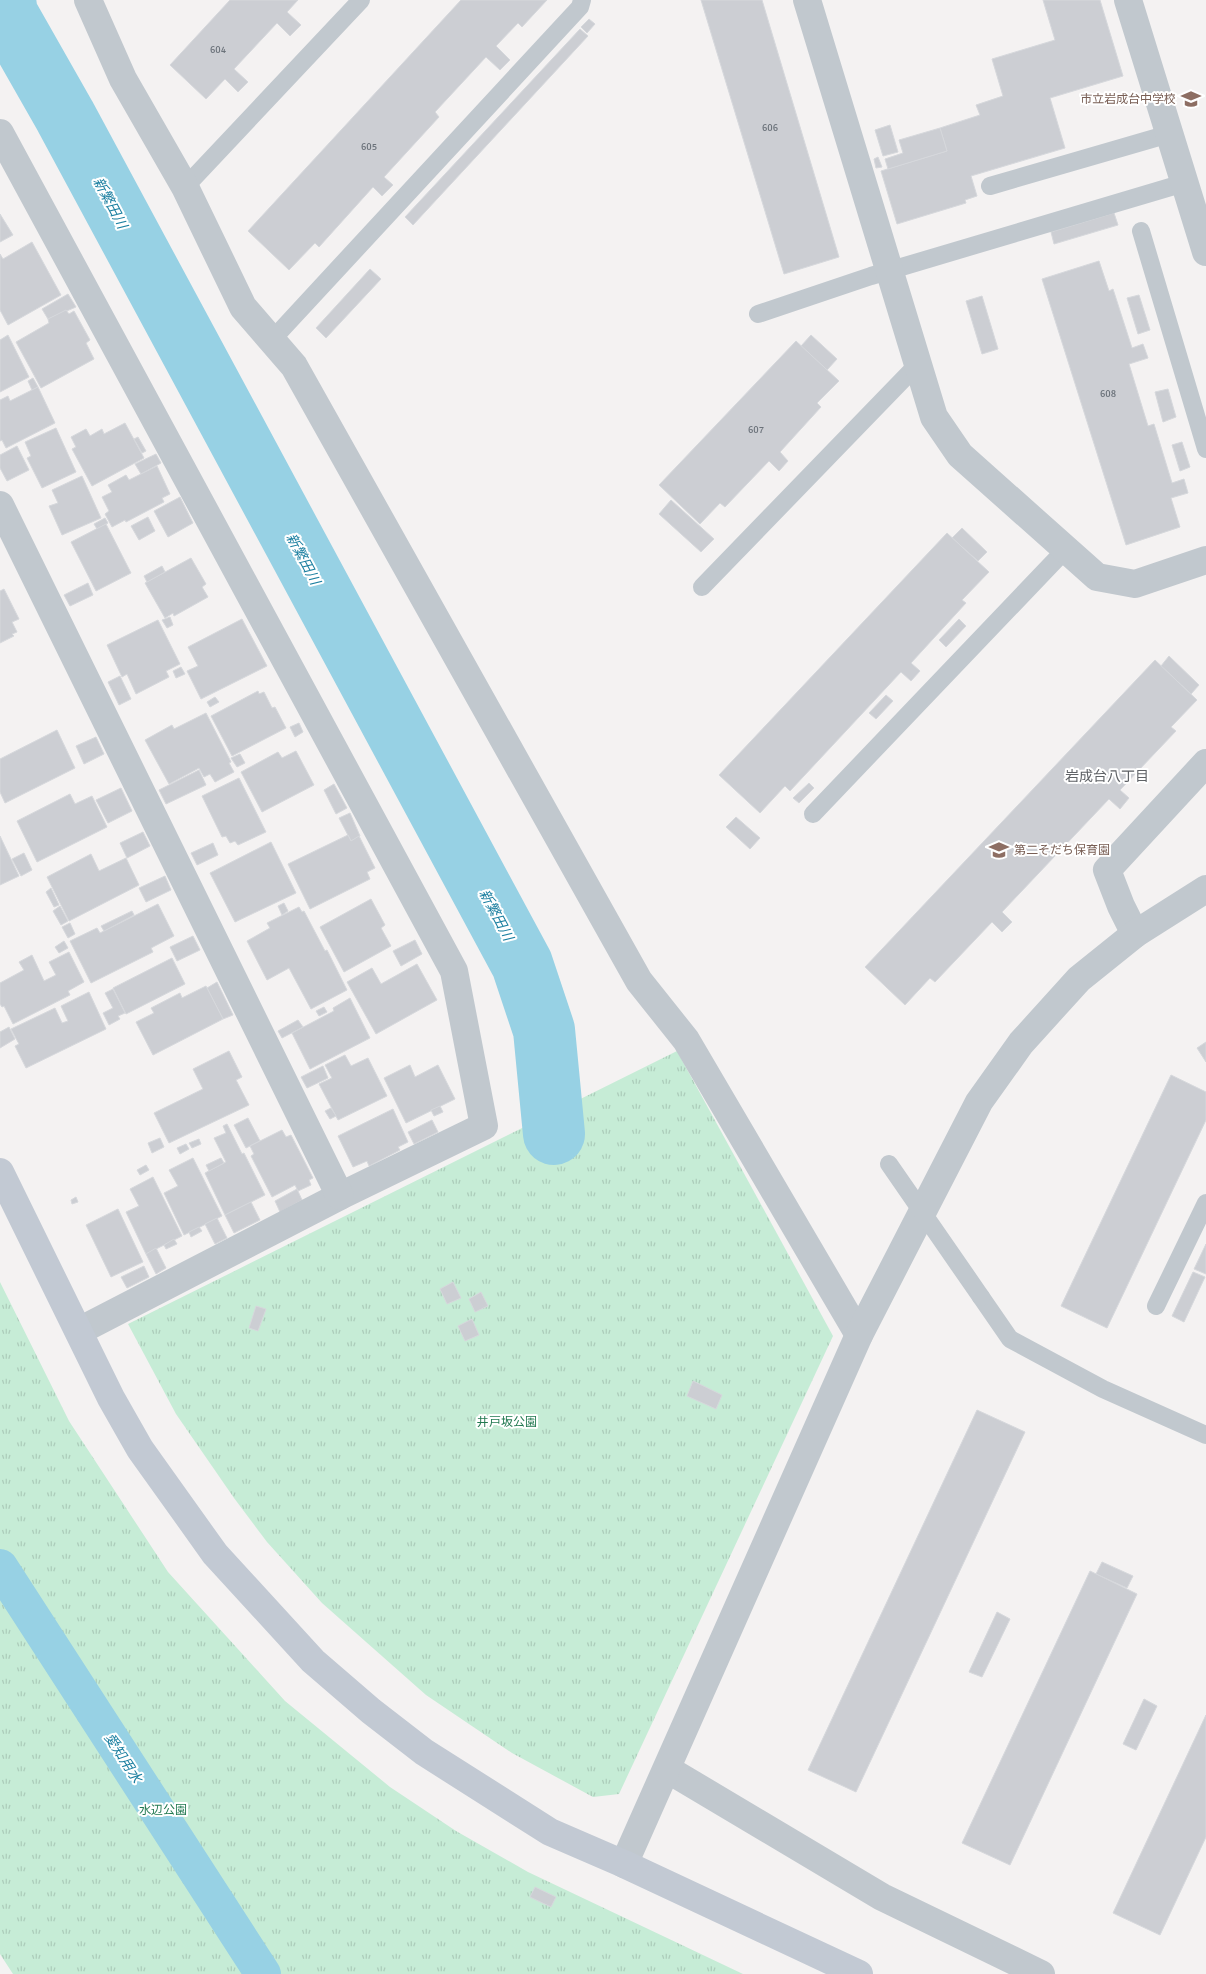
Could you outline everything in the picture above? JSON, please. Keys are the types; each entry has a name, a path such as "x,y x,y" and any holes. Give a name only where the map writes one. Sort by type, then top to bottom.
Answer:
{"street":[{"path":"88,0 123,79 185,186 242,307 294,366 639,981 686,1040 859,1335"},
{"path":"807,0 934,417 960,454 1097,577 1136,584 1206,560"},
{"path":"1128,0 1206,252"},
{"path":"0,134 454,971 484,1126 340,1196 79,1331"},
{"path":"0,505 340,1196"},
{"path":"1135,934 1121,906 1107,870 1206,763"},
{"path":"624,1864 859,1335 979,1102 1021,1043 1079,979 1135,934 1206,889"},
{"path":"0,1172 111,1398 140,1449 174,1500 215,1554 313,1661 416,1746 550,1832 624,1864 859,1974"},
{"path":"667,1768 882,1897 1041,1974"}],"lane":[{"path":"185,186 361,0"},
{"path":"271,341 580,8 582,0"},
{"path":"990,186 1169,134"},
{"path":"758,314 870,276 1184,183"},
{"path":"1141,231 1206,449"},
{"path":"702,587 918,364"},
{"path":"813,814 1066,549"},
{"path":"889,1164 1010,1339 1103,1389 1206,1435"},
{"path":"1156,1306 1206,1203"}],"green space":[{"name":"井戸坂公園","path":"677,1051 833,1336 619,1794 593,1797 512,1753 426,1695 322,1603 267,1542 234,1498 176,1414 128,1324"},
{"name":"水辺公園","path":"0,1282 69,1421 168,1572 285,1701 390,1787 456,1831 528,1872 743,1974 13,1974 0,1954"}],"building":[{"path":"230,0 298,0 287,12 301,25 290,36 277,23 234,69 248,82 238,92 225,79 206,99 170,65"},
{"path":"461,0 547,0 522,27 518,23 496,46 510,60 500,70 486,57 435,112 439,117 384,177 393,185 382,196 373,187 319,247 315,243 289,270 248,231"},
{"path":"701,0 762,0 839,257 784,274"},
{"path":"1043,0 1100,0 1123,76 1050,98 1065,148 971,176 977,196 965,200 966,203 897,224 881,171 947,151 940,128 980,115 976,105 1003,96 992,59 1055,40"},
{"path":"589,19 595,24 587,33 581,27"},
{"path":"580,29 588,36 413,225 405,217"},
{"path":"890,125 898,152 883,156 875,130"},
{"path":"940,128 947,151 888,169 885,159 903,153 899,140"},
{"path":"878,157 882,167 876,168 874,159"},
{"path":"1114,213 1118,225 1054,244 1051,232"},
{"path":"0,214 13,235 0,242"},
{"path":"32,242 61,295 8,325 0,310 0,254 3,259"},
{"path":"1099,261 1109,291 1113,289 1132,348 1143,344 1148,358 1129,364 1148,426 1154,424 1172,483 1184,479 1188,493 1171,498 1180,527 1126,545 1042,279"},
{"path":"370,269 381,279 326,338 316,328"},
{"path":"68,294 76,307 48,319 42,309"},
{"path":"1139,295 1150,330 1138,334 1127,298"},
{"path":"982,296 998,349 982,354 966,301"},
{"path":"66,310 69,314 74,311 90,340 86,343 94,359 41,388 16,342 49,323 48,319"},
{"path":"8,335 29,377 0,392 0,340"},
{"path":"811,335 837,359 827,370 801,346"},
{"path":"796,341 839,381 817,403 821,407 780,452 788,461 779,471 769,461 725,507 720,503 700,524 659,485"},
{"path":"33,378 38,387 32,390 28,381"},
{"path":"38,387 55,423 6,448 2,440 0,441 0,400 8,396 10,401"},
{"path":"1168,389 1176,417 1163,422 1155,392"},
{"path":"125,423 144,458 92,486 72,449 76,447 71,437 86,429 90,436 102,429 104,434"},
{"path":"56,428 76,472 42,488 27,458 31,456 25,442"},
{"path":"138,437 146,451 142,453 134,439"},
{"path":"1182,442 1190,467 1180,471 1172,445"},
{"path":"17,446 29,470 7,481 0,468 0,455"},
{"path":"156,454 161,463 141,474 135,464"},
{"path":"157,466 170,494 162,498 164,502 126,522 125,520 112,527 105,514 109,511 102,497 112,492 108,485 126,475 129,480"},
{"path":"82,476 101,518 62,535 49,506 58,503 52,490"},
{"path":"180,497 193,523 168,537 154,511"},
{"path":"671,500 714,539 701,552 659,514"},
{"path":"148,517 155,531 139,540 131,526"},
{"path":"105,518 108,523 97,529 94,524"},
{"path":"106,524 131,573 96,591 71,542"},
{"path":"962,528 987,552 978,561 952,538"},
{"path":"947,533 989,572 962,600 966,603 911,663 920,671 911,681 901,672 790,791 785,786 760,813 719,775"},
{"path":"191,558 206,584 202,587 208,597 174,616 173,613 165,618 145,583"},
{"path":"162,566 165,572 147,582 144,576"},
{"path":"88,583 93,595 70,606 64,595"},
{"path":"4,589 19,619 12,622 17,632 12,634 14,636 0,643 0,591"},
{"path":"170,617 173,625 167,628 162,620"},
{"path":"242,619 267,666 201,699 187,671 198,666 188,647"},
{"path":"959,619 966,626 946,647 939,640"},
{"path":"158,620 180,664 166,671 169,677 136,694 127,674 122,677 107,645"},
{"path":"1169,656 1199,685 1191,694 1161,666"},
{"path":"1155,660 1197,700 1171,727 1176,731 1120,790 1129,798 1120,809 1109,799 1002,912 1012,922 1002,932 992,922 935,982 930,978 905,1005 865,967"},
{"path":"181,667 185,674 176,678 173,671"},
{"path":"120,676 131,699 119,705 108,682"},
{"path":"258,691 259,694 264,692 272,708 275,707 286,728 232,756 211,716"},
{"path":"886,695 893,701 876,719 869,713"},
{"path":"215,697 219,702 210,707 207,702"},
{"path":"206,713 231,762 229,763 234,772 215,782 210,774 204,777 199,768 169,784 145,740 172,725 174,729"},
{"path":"299,723 303,732 295,737 290,727"},
{"path":"57,730 75,768 5,803 0,792 0,759"},
{"path":"96,737 104,754 84,764 76,746"},
{"path":"296,751 314,785 262,812 241,772 278,752 282,758"},
{"path":"240,754 245,763 237,767 231,758"},
{"path":"199,770 206,785 166,804 159,790"},
{"path":"239,778 266,832 238,845 235,841 230,843 226,836 222,837 202,796"},
{"path":"809,783 814,788 799,803 793,798"},
{"path":"334,784 347,808 336,814 324,790"},
{"path":"121,788 132,811 108,823 96,800"},
{"path":"70,794 75,804 92,796 107,827 37,862 17,821"},
{"path":"350,813 360,836 351,841 339,818"},
{"path":"736,817 760,838 750,849 726,827"},
{"path":"143,832 150,846 127,858 120,843"},
{"path":"348,835 351,841 359,836 375,868 367,872 370,879 310,909 288,864"},
{"path":"0,836 19,876 0,885"},
{"path":"271,842 296,893 235,922 210,873"},
{"path":"213,843 218,855 197,865 191,853"},
{"path":"24,853 32,870 21,876 12,859"},
{"path":"91,854 99,871 126,858 139,885 69,921 47,877"},
{"path":"165,876 171,890 146,902 139,888"},
{"path":"51,888 59,905 54,907 46,892"},
{"path":"371,899 385,925 381,928 391,946 344,972 320,927"},
{"path":"284,903 288,911 282,915 278,906"},
{"path":"158,904 174,936 151,948 153,952 91,983 70,941 97,928 100,933"},
{"path":"60,906 68,921 61,925 53,911"},
{"path":"299,907 302,912 304,911 325,951 327,950 347,990 311,1009 289,968 267,980 247,941 270,928 267,923"},
{"path":"132,911 134,915 104,931 101,926"},
{"path":"70,923 75,934 68,938 62,927"},
{"path":"193,936 200,950 177,961 170,947"},
{"path":"415,940 422,954 401,966 393,951"},
{"path":"64,941 68,948 59,953 55,947"},
{"path":"69,952 84,982 68,991 70,995 13,1024 4,1006 2,1007 0,1004 0,983 24,970 19,962 32,955 44,981 56,975 49,962"},
{"path":"172,958 185,984 126,1014 113,988"},
{"path":"417,964 437,1000 376,1034 347,982 372,968 381,984"},
{"path":"217,982 233,1015 223,1019 207,988"},
{"path":"206,986 223,1019 153,1055 136,1022 154,1013 151,1008 180,993 182,998"},
{"path":"113,989 125,1013 118,1016 120,1019 109,1025 103,1013 113,1008 105,993"},
{"path":"89,992 106,1029 26,1068 15,1046 19,1044 11,1029 55,1008 62,1023 68,1021 61,1006"},
{"path":"350,998 370,1038 310,1069 292,1033 334,1011 333,1008"},
{"path":"324,1007 327,1012 319,1016 316,1011"},
{"path":"298,1020 303,1027 282,1038 278,1031"},
{"path":"9,1027 15,1039 0,1048 0,1032"},
{"path":"1206,1042 1206,1062 1197,1048"},
{"path":"229,1051 242,1077 236,1080 249,1105 169,1143 154,1113 203,1089 193,1069"},
{"path":"345,1055 351,1066 368,1058 387,1096 338,1120 319,1084 332,1078 325,1065"},
{"path":"410,1065 415,1077 438,1065 455,1099 406,1123 384,1078"},
{"path":"323,1066 328,1078 307,1088 301,1077"},
{"path":"1171,1075 1206,1092 1206,1120 1107,1328 1061,1306"},
{"path":"440,1106 443,1112 434,1116 431,1110"},
{"path":"331,1108 336,1116 330,1119 325,1111"},
{"path":"393,1109 408,1142 398,1147 400,1150 369,1166 367,1161 353,1167 338,1136"},
{"path":"248,1118 260,1141 246,1148 234,1125"},
{"path":"432,1120 438,1132 414,1144 408,1132"},
{"path":"227,1124 265,1195 225,1215 205,1173 226,1162 214,1138 226,1133 223,1126"},
{"path":"282,1130 286,1137 291,1135 313,1178 309,1180 311,1185 298,1191 295,1185 272,1197 251,1156 254,1154 250,1146"},
{"path":"160,1138 164,1147 152,1153 148,1143"},
{"path":"199,1139 201,1144 192,1148 189,1143"},
{"path":"186,1144 189,1149 180,1154 177,1148"},
{"path":"193,1158 222,1216 184,1235 164,1193 178,1186 169,1170"},
{"path":"221,1158 224,1163 209,1171 206,1165"},
{"path":"146,1165 149,1170 140,1175 137,1170"},
{"path":"153,1177 182,1236 146,1254 126,1212 139,1206 130,1189"},
{"path":"297,1189 302,1200 280,1212 275,1201"},
{"path":"76,1197 78,1202 72,1204 71,1200"},
{"path":"251,1202 260,1220 234,1233 225,1215"},
{"path":"118,1209 143,1262 111,1277 86,1225"},
{"path":"217,1218 227,1238 215,1244 205,1224"},
{"path":"199,1227 202,1231 191,1237 189,1232"},
{"path":"174,1239 177,1244 166,1249 164,1245"},
{"path":"1206,1244 1206,1274 1194,1269"},
{"path":"156,1248 166,1268 156,1274 146,1254"},
{"path":"144,1266 149,1277 127,1288 121,1277"},
{"path":"1193,1272 1205,1277 1184,1322 1172,1316"},
{"path":"453,1282 461,1298 447,1304 440,1289"},
{"path":"481,1292 488,1306 475,1312 469,1299"},
{"path":"256,1306 266,1309 258,1331 249,1328"},
{"path":"472,1319 479,1335 465,1341 458,1326"},
{"path":"693,1381 722,1395 716,1409 687,1396"},
{"path":"977,1410 1025,1432 856,1792 808,1770"},
{"path":"1102,1562 1133,1576 1127,1588 1096,1574"},
{"path":"1090,1571 1137,1594 1010,1865 962,1843"},
{"path":"997,1612 1010,1619 982,1677 969,1672"},
{"path":"1144,1699 1157,1706 1136,1750 1123,1744"},
{"path":"1206,1715 1206,1837 1160,1935 1113,1913"},
{"path":"535,1887 556,1897 551,1907 530,1897"}],"waterway":[{"name":"新繁田川","path":"5,0 7,14 65,116 522,964 544,1030 554,1134"},
{"name":"愛知用水","path":"0,1567 263,1974"}],"place":[{"name":"市立岩成台中学校","path":"1191,99"},
{"name":"第二そだち保育園","path":"999,850"}],"district":[{"name":"岩成台八丁目","path":"1107,776"}]}
